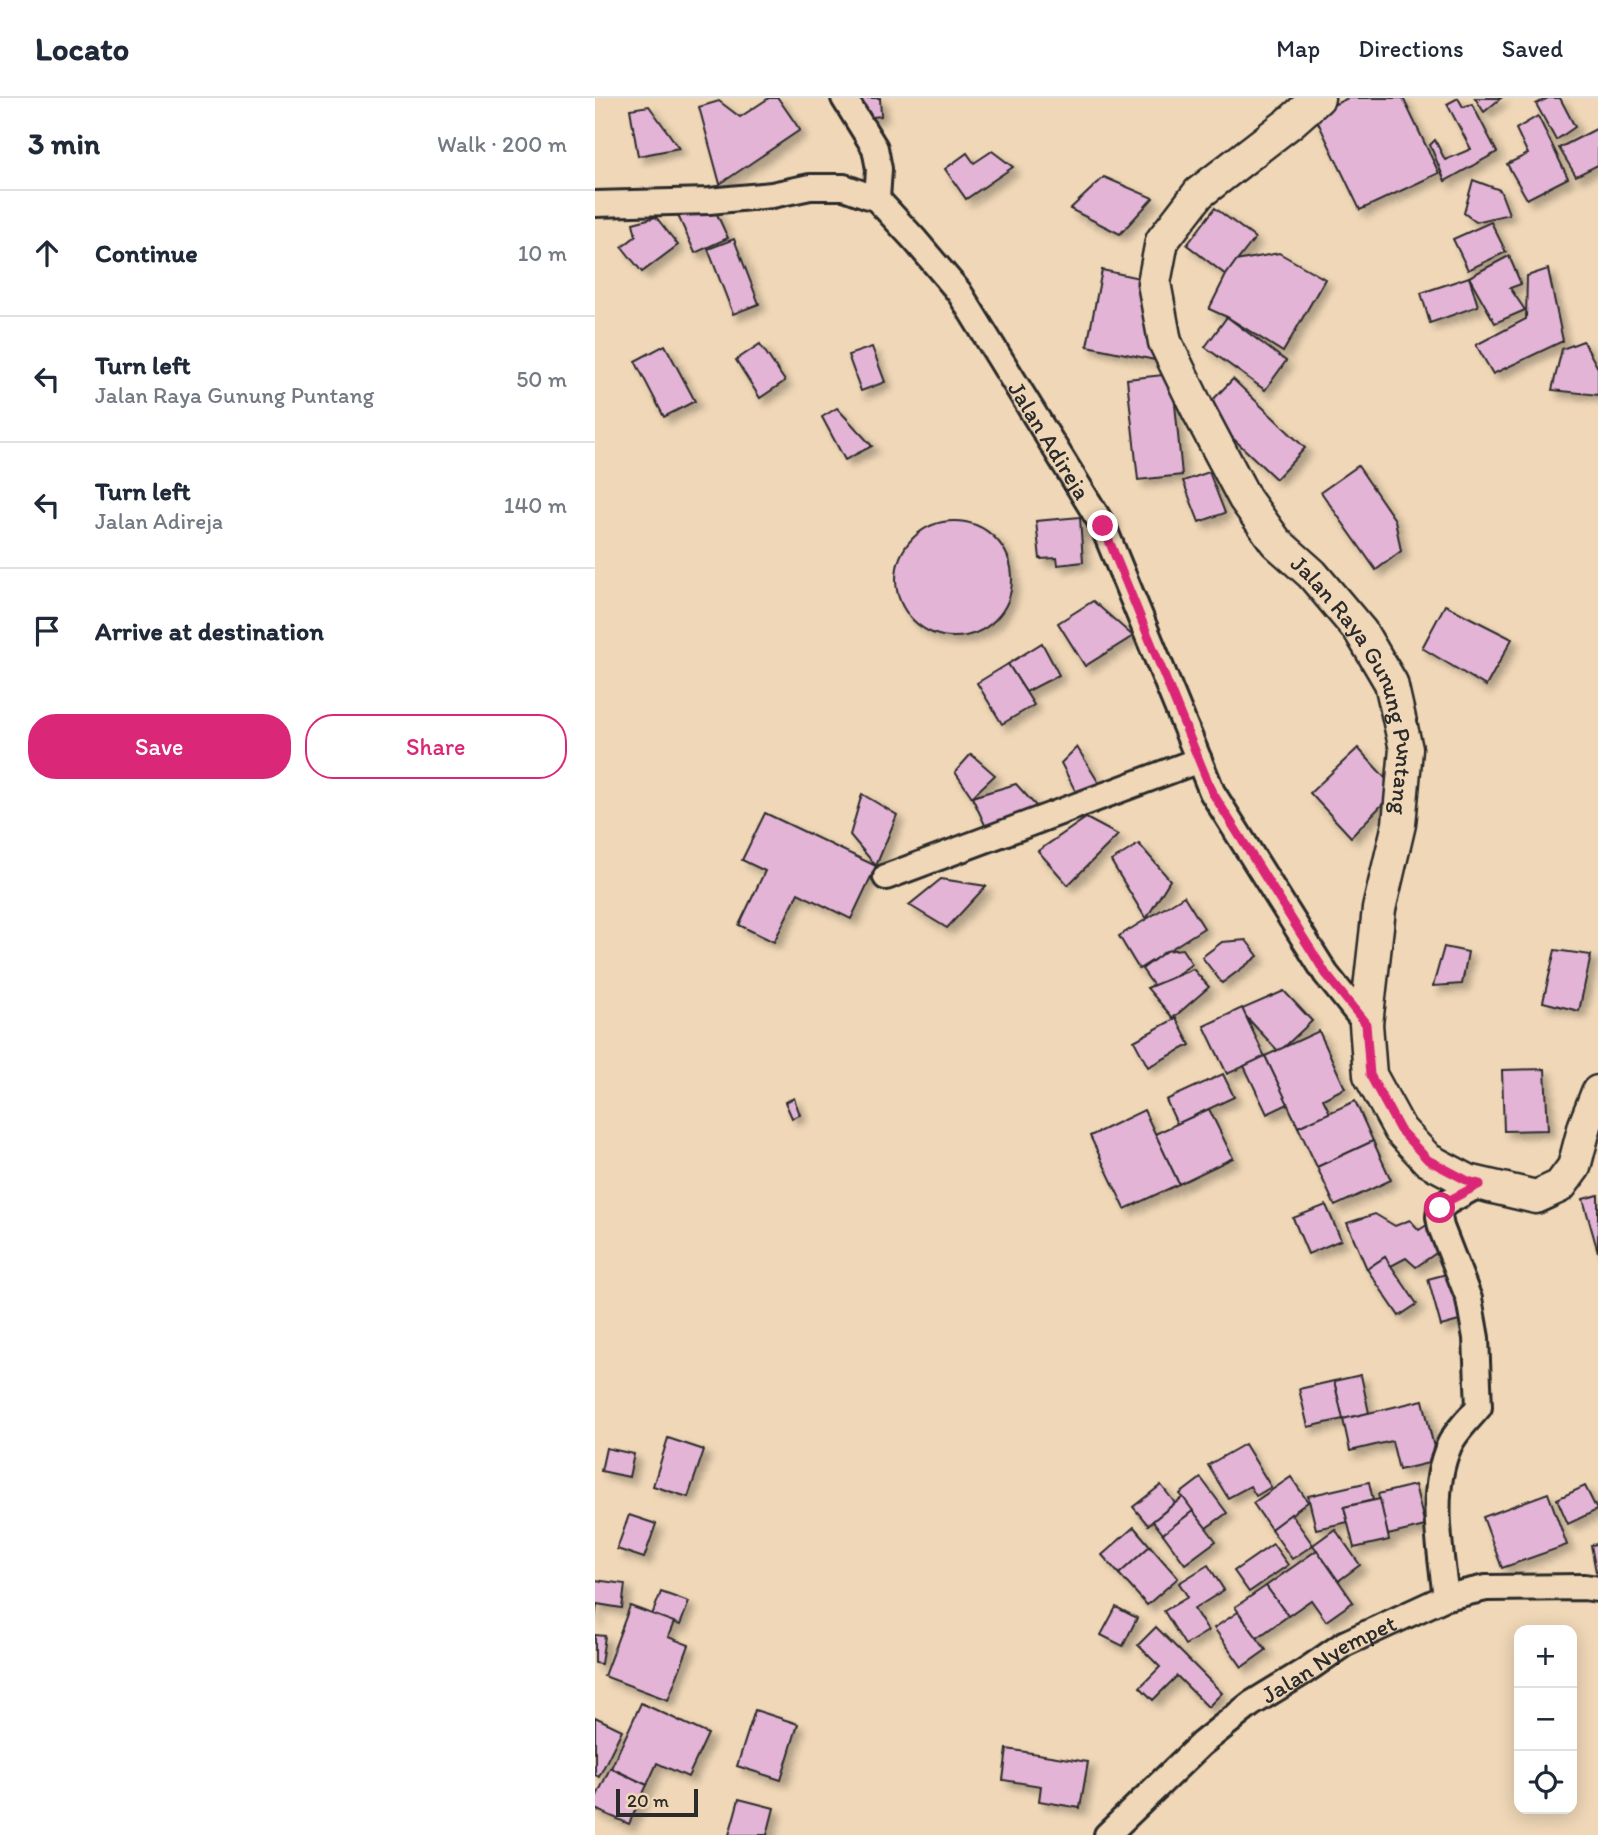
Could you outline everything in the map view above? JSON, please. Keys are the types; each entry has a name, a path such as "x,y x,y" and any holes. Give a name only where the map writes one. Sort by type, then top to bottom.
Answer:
{"street":[{"path":"844,98 875,149 879,169 877,199"},
{"name":"Jalan Raya Gunung Puntang","path":"1318,98 1199,192 1163,241 1154,283 1165,341 1245,499 1276,542 1312,574 1361,632 1391,683 1406,748 1399,824 1379,909 1366,1024 1370,1075 1400,1130 1428,1160 1468,1181 1536,1197 1559,1186 1574,1167 1585,1125 1598,1092"},
{"name":"Jalan Adireja","path":"595,204 709,201 772,195 810,187 844,187 877,199 959,292 1103,526 1212,792 1326,974 1366,1024"},
{"path":"886,877 1199,760"},
{"path":"1446,1597 1438,1536 1439,1477 1450,1444 1479,1407 1473,1316 1439,1217 1440,1208 1448,1201 1480,1184"},
{"name":"Jalan Nyempet","path":"1107,1835 1201,1744 1251,1704 1344,1644 1446,1597 1486,1588 1598,1589"}],"building":[{"path":"769,98 778,98 800,130 720,184 699,107 719,101 740,117"},
{"path":"862,98 880,98 881,116 864,118"},
{"path":"1348,98 1403,98 1439,173 1360,210 1314,114"},
{"path":"1458,98 1463,107 1472,104 1497,152 1445,181 1430,145 1435,140 1445,160 1471,149 1447,104"},
{"path":"1475,98 1501,98 1484,112"},
{"path":"1548,98 1560,98 1575,127 1556,140 1536,104"},
{"path":"649,106 679,148 638,156 630,109"},
{"path":"1538,116 1568,178 1527,199 1507,164 1528,154 1516,129"},
{"path":"1598,128 1598,165 1576,176 1559,148"},
{"path":"992,151 1013,167 966,199 945,169 967,153 974,163"},
{"path":"1104,177 1153,198 1120,234 1070,209"},
{"path":"1473,180 1500,190 1509,214 1476,222 1464,213"},
{"path":"1215,208 1255,238 1226,275 1187,245"},
{"path":"715,210 728,238 695,253 676,211"},
{"path":"656,217 678,245 642,272 622,247 636,236 633,223"},
{"path":"1491,222 1506,252 1468,270 1453,239"},
{"path":"734,239 759,304 733,314 708,249"},
{"path":"1279,253 1325,279 1283,352 1227,317 1209,309 1236,261"},
{"path":"1509,256 1521,284 1510,288 1525,310 1495,323 1469,277"},
{"path":"1548,269 1563,341 1493,374 1476,345 1526,319 1527,276"},
{"path":"1102,270 1144,279 1155,360 1087,346"},
{"path":"1469,277 1478,306 1430,323 1421,293"},
{"path":"1227,317 1286,361 1265,390 1205,347"},
{"path":"1583,341 1598,368 1598,395 1552,390 1562,349"},
{"path":"760,344 785,381 760,398 736,360"},
{"path":"665,345 695,401 664,417 635,361"},
{"path":"872,347 885,382 861,391 848,355"},
{"path":"1172,374 1182,475 1138,480 1127,379"},
{"path":"1233,379 1305,448 1276,479 1203,410"},
{"path":"837,408 872,446 845,460 822,417"},
{"path":"1358,466 1395,520 1401,551 1376,570 1321,492"},
{"path":"1209,472 1225,513 1199,522 1183,481"},
{"path":"1080,517 1083,562 1058,565 1057,558 1040,559 1036,521"},
{"path":"954,521 976,525 995,538 1008,557 1012,579 1008,601 995,620 976,633 954,637 932,633 913,620 900,601 896,579 900,557 913,538 932,525"},
{"path":"1093,601 1133,636 1085,666 1058,623"},
{"path":"1445,605 1512,639 1486,686 1422,648"},
{"path":"1042,643 1059,675 1026,692 1008,664"},
{"path":"1008,664 1034,705 1002,724 977,683"},
{"path":"1077,747 1106,795 1082,804 1061,763"},
{"path":"1358,748 1396,790 1351,837 1310,793"},
{"path":"971,754 995,775 972,797 955,772"},
{"path":"1016,784 1046,817 991,838 972,797"},
{"path":"862,794 897,815 876,866 850,835"},
{"path":"765,813 876,866 851,919 798,893 774,942 739,925 765,871 742,860"},
{"path":"1086,818 1118,835 1068,885 1038,851"},
{"path":"1139,844 1170,880 1146,919 1111,861"},
{"path":"941,879 986,886 947,928 909,905"},
{"path":"1184,896 1204,928 1139,969 1119,936"},
{"path":"1246,940 1258,956 1222,983 1202,957 1222,942"},
{"path":"1444,947 1468,952 1462,984 1433,986"},
{"path":"1182,949 1192,964 1156,989 1142,969 1166,951"},
{"path":"1555,950 1591,955 1579,1011 1543,1002"},
{"path":"1193,969 1209,987 1173,1018 1147,988"},
{"path":"1284,991 1312,1021 1279,1052 1240,1010"},
{"path":"1242,1008 1265,1057 1227,1074 1204,1026"},
{"path":"1176,1018 1190,1045 1148,1067 1134,1041"},
{"path":"1319,1031 1345,1088 1323,1099 1330,1113 1298,1127 1265,1056"},
{"path":"1265,1056 1288,1104 1267,1114 1244,1066"},
{"path":"1545,1069 1548,1130 1504,1131 1502,1070"},
{"path":"1223,1074 1234,1097 1177,1124 1166,1100"},
{"path":"794,1098 800,1115 792,1118 785,1102"},
{"path":"1355,1101 1373,1141 1317,1167 1298,1127"},
{"path":"1209,1109 1233,1158 1179,1184 1155,1134"},
{"path":"1144,1110 1179,1184 1125,1209 1090,1136"},
{"path":"1373,1141 1391,1180 1335,1206 1317,1167"},
{"path":"1598,1195 1598,1252 1583,1199"},
{"path":"1326,1205 1341,1240 1308,1254 1293,1218"},
{"path":"1375,1214 1395,1226 1410,1220 1419,1230 1430,1223 1439,1251 1416,1267 1406,1258 1391,1266 1385,1257 1367,1269 1347,1223"},
{"path":"1385,1257 1417,1304 1399,1316 1367,1269"},
{"path":"1454,1272 1466,1319 1441,1326 1428,1279"},
{"path":"1361,1375 1369,1413 1343,1419 1334,1381"},
{"path":"1334,1381 1343,1419 1308,1427 1299,1389"},
{"path":"1423,1400 1437,1461 1399,1470 1392,1441 1350,1451 1343,1419"},
{"path":"668,1438 704,1450 688,1497 653,1486"},
{"path":"1245,1444 1271,1487 1256,1496 1250,1486 1228,1498 1208,1465"},
{"path":"606,1448 634,1454 629,1477 601,1471"},
{"path":"1291,1477 1308,1502 1271,1529 1253,1503"},
{"path":"1201,1478 1227,1513 1206,1528 1180,1494"},
{"path":"1369,1482 1373,1500 1344,1507 1348,1522 1316,1529 1308,1496"},
{"path":"1161,1485 1175,1503 1148,1525 1133,1507"},
{"path":"1415,1485 1425,1526 1388,1535 1378,1494"},
{"path":"1585,1486 1597,1510 1568,1524 1557,1499"},
{"path":"1548,1493 1567,1545 1502,1568 1483,1517"},
{"path":"1183,1497 1193,1511 1163,1534 1153,1521"},
{"path":"1380,1499 1389,1540 1354,1548 1344,1507"},
{"path":"1193,1511 1216,1541 1185,1564 1163,1534"},
{"path":"1291,1514 1313,1545 1292,1559 1271,1529"},
{"path":"629,1515 656,1524 644,1558 617,1549"},
{"path":"1134,1527 1150,1546 1119,1574 1102,1555"},
{"path":"1335,1529 1360,1565 1338,1581 1313,1545"},
{"path":"1273,1544 1288,1565 1249,1592 1234,1571"},
{"path":"1598,1544 1598,1572 1596,1572 1591,1545"},
{"path":"1150,1546 1178,1578 1147,1605 1119,1574"},
{"path":"1317,1550 1353,1602 1326,1621 1311,1600 1288,1616 1266,1586"},
{"path":"1208,1565 1224,1590 1194,1609 1208,1631 1185,1645 1164,1611 1188,1597 1179,1583"},
{"path":"595,1580 625,1584 622,1608 597,1604 595,1621"},
{"path":"1266,1586 1288,1616 1257,1638 1235,1607"},
{"path":"661,1592 689,1602 680,1625 652,1615"},
{"path":"630,1606 674,1622 668,1637 689,1645 668,1700 604,1676"},
{"path":"1116,1607 1137,1618 1123,1646 1101,1635"},
{"path":"1238,1612 1266,1650 1242,1667 1214,1628"},
{"path":"1156,1627 1222,1693 1208,1707 1177,1676 1153,1700 1140,1687 1160,1667 1138,1645"},
{"path":"595,1635 605,1636 601,1664 595,1663"},
{"path":"641,1703 708,1734 688,1777 657,1763 647,1785 611,1768"},
{"path":"755,1710 798,1724 781,1780 737,1766"},
{"path":"595,1717 622,1730 599,1777 595,1775"},
{"path":"1007,1749 1088,1762 1080,1808 1039,1801 1041,1786 1003,1780"},
{"path":"610,1768 647,1785 629,1824 595,1809 595,1800"},
{"path":"739,1799 774,1808 767,1835 729,1835"}],"route":[{"path":"1103,526 1212,792 1326,974 1366,1024 1370,1075 1400,1130 1428,1160 1468,1181 1480,1184 1440,1208"}]}
